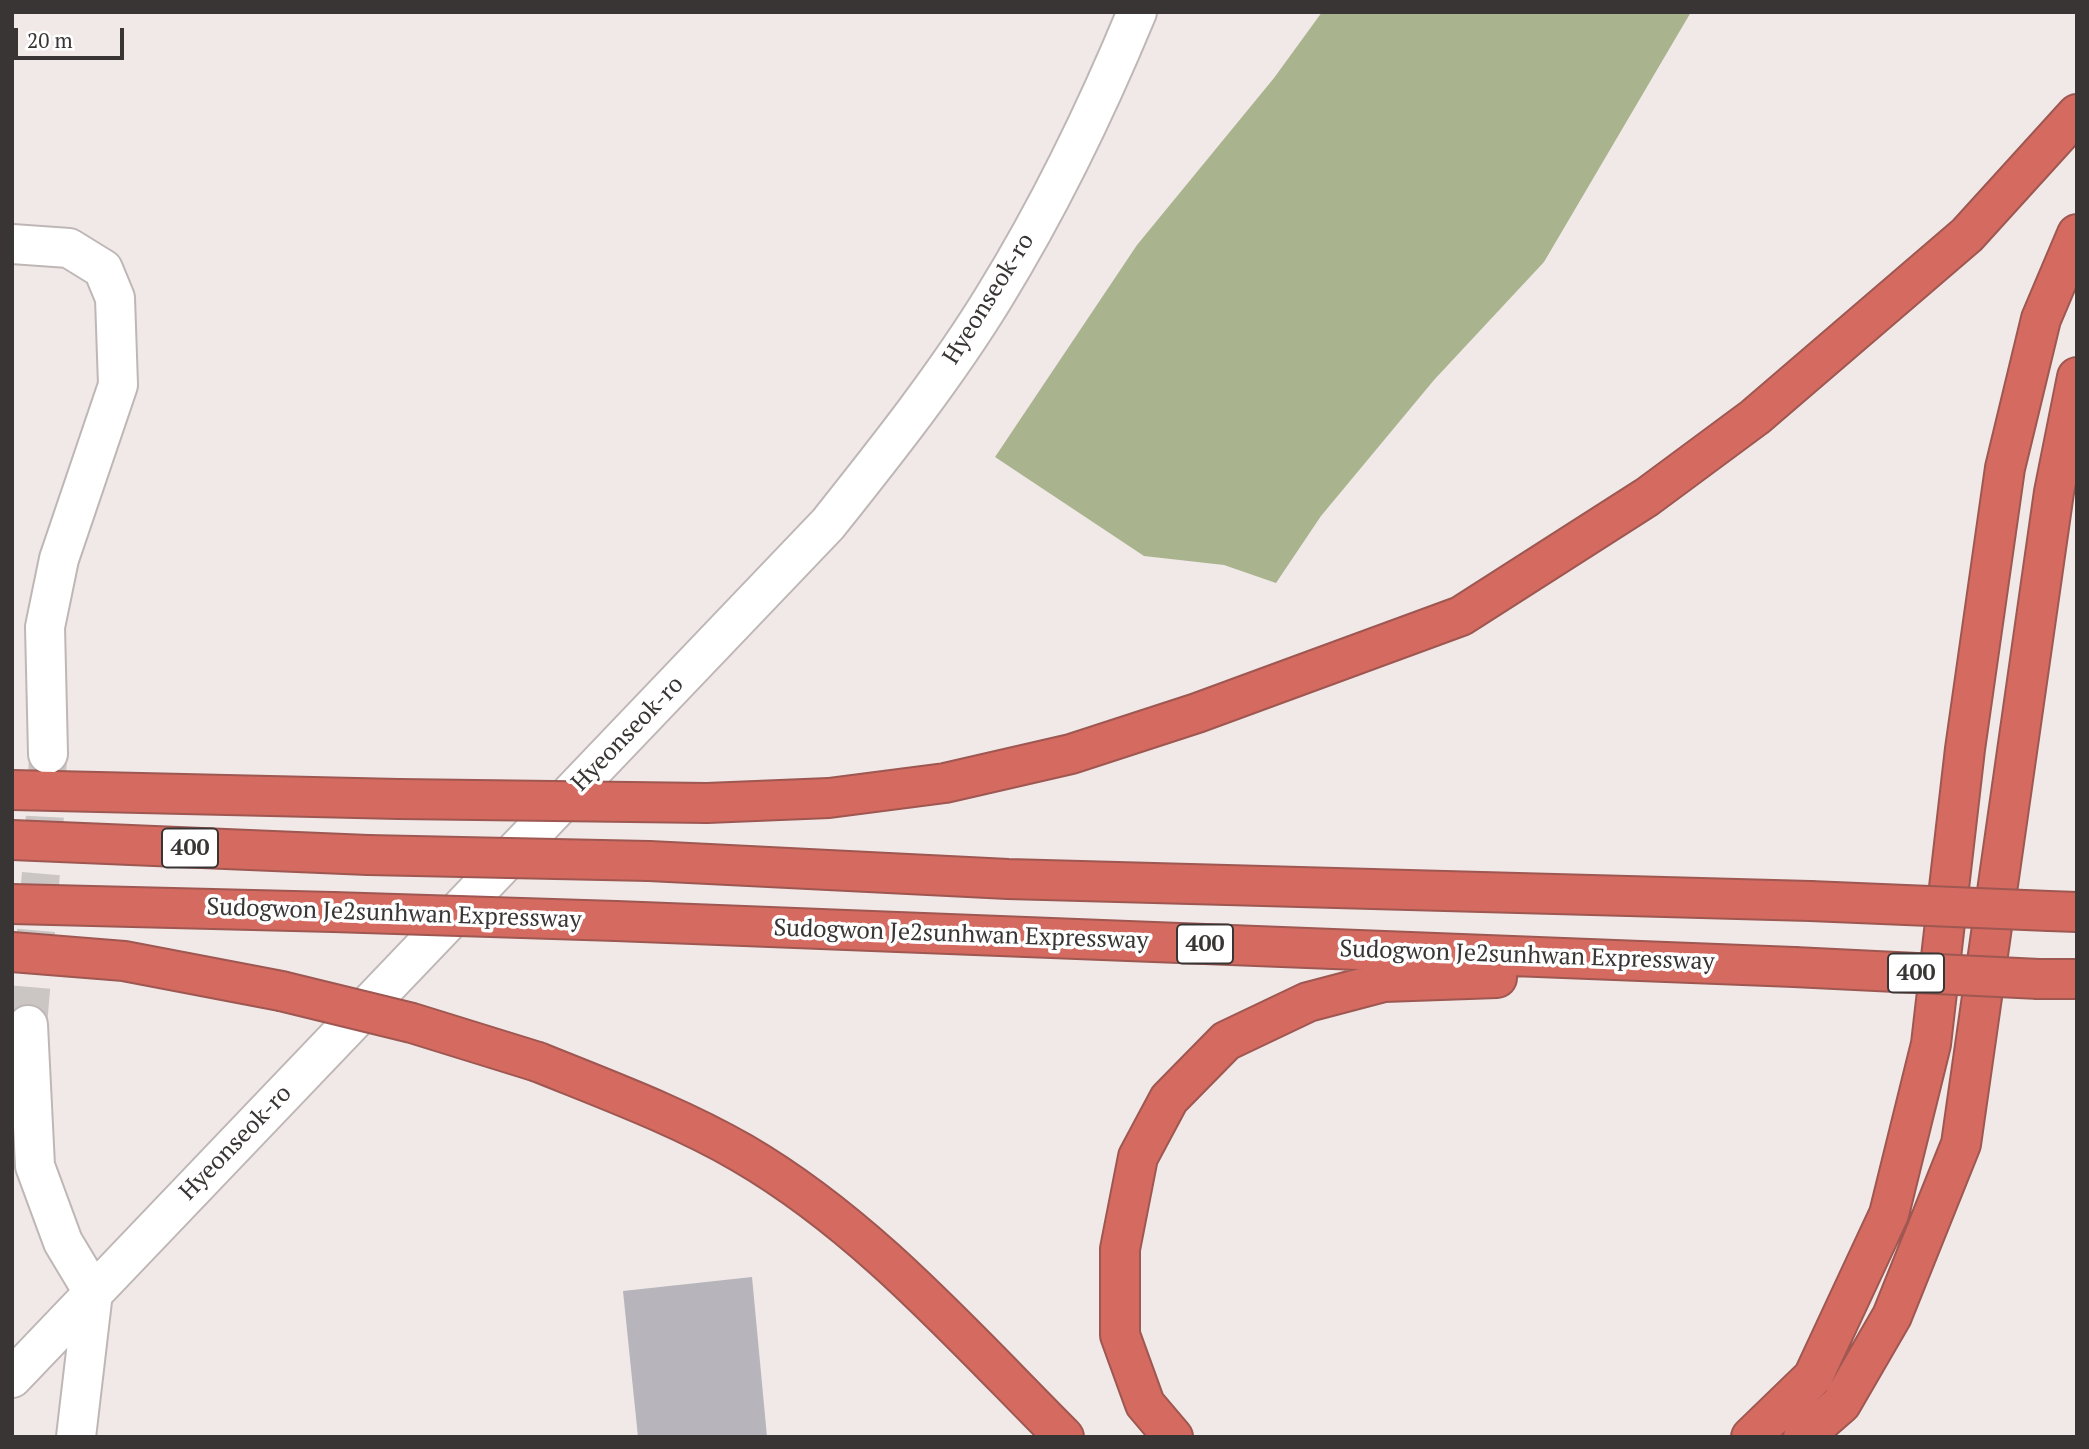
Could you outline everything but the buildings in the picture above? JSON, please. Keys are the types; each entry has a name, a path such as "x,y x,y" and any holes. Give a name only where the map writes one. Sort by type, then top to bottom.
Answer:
{"highway":[{"path":"12,790 707,803 830,798 945,783 1071,754 1197,713 1461,616 1647,497 1755,417 1967,235 2077,114"},
{"path":"1751,1437 1813,1377 1889,1214 1931,1044 1965,749 2005,468 2041,319 2077,234"},
{"path":"1803,1437 1841,1404 1892,1316 1961,1144 2054,492 2077,377"},
{"name":"400","path":"12,840 368,855 649,861 1008,879 1810,901 2063,912"},
{"name":"Sudogwon Je2sunhwan Expressway","path":"12,904 616,921 2077,979"},
{"path":"12,952 124,961 281,991 412,1023 538,1062 664,1113 742,1154 817,1204 908,1281 1064,1437"},
{"path":"1173,1437 1145,1404 1120,1335 1120,1249 1138,1157 1170,1099 1226,1041 1308,1002 1384,982 1713,973 1794,967"}],"street":[{"name":"Hyeonseok-ro","path":"12,1378 828,524 899,435 994,298 1063,176 1101,99 1137,12"},
{"path":"12,244 69,248 103,269 115,298 118,386 59,559 46,626 48,754"},
{"path":"28,1025 35,1166 63,1242 93,1292 76,1437"}],"green space":[{"path":"1322,12 1691,12 1544,262 1434,380 1321,516 1276,583 1224,565 1144,556 995,457 1137,245 1274,78"}],"tunnel":[{"path":"28,1025 48,758"}]}
